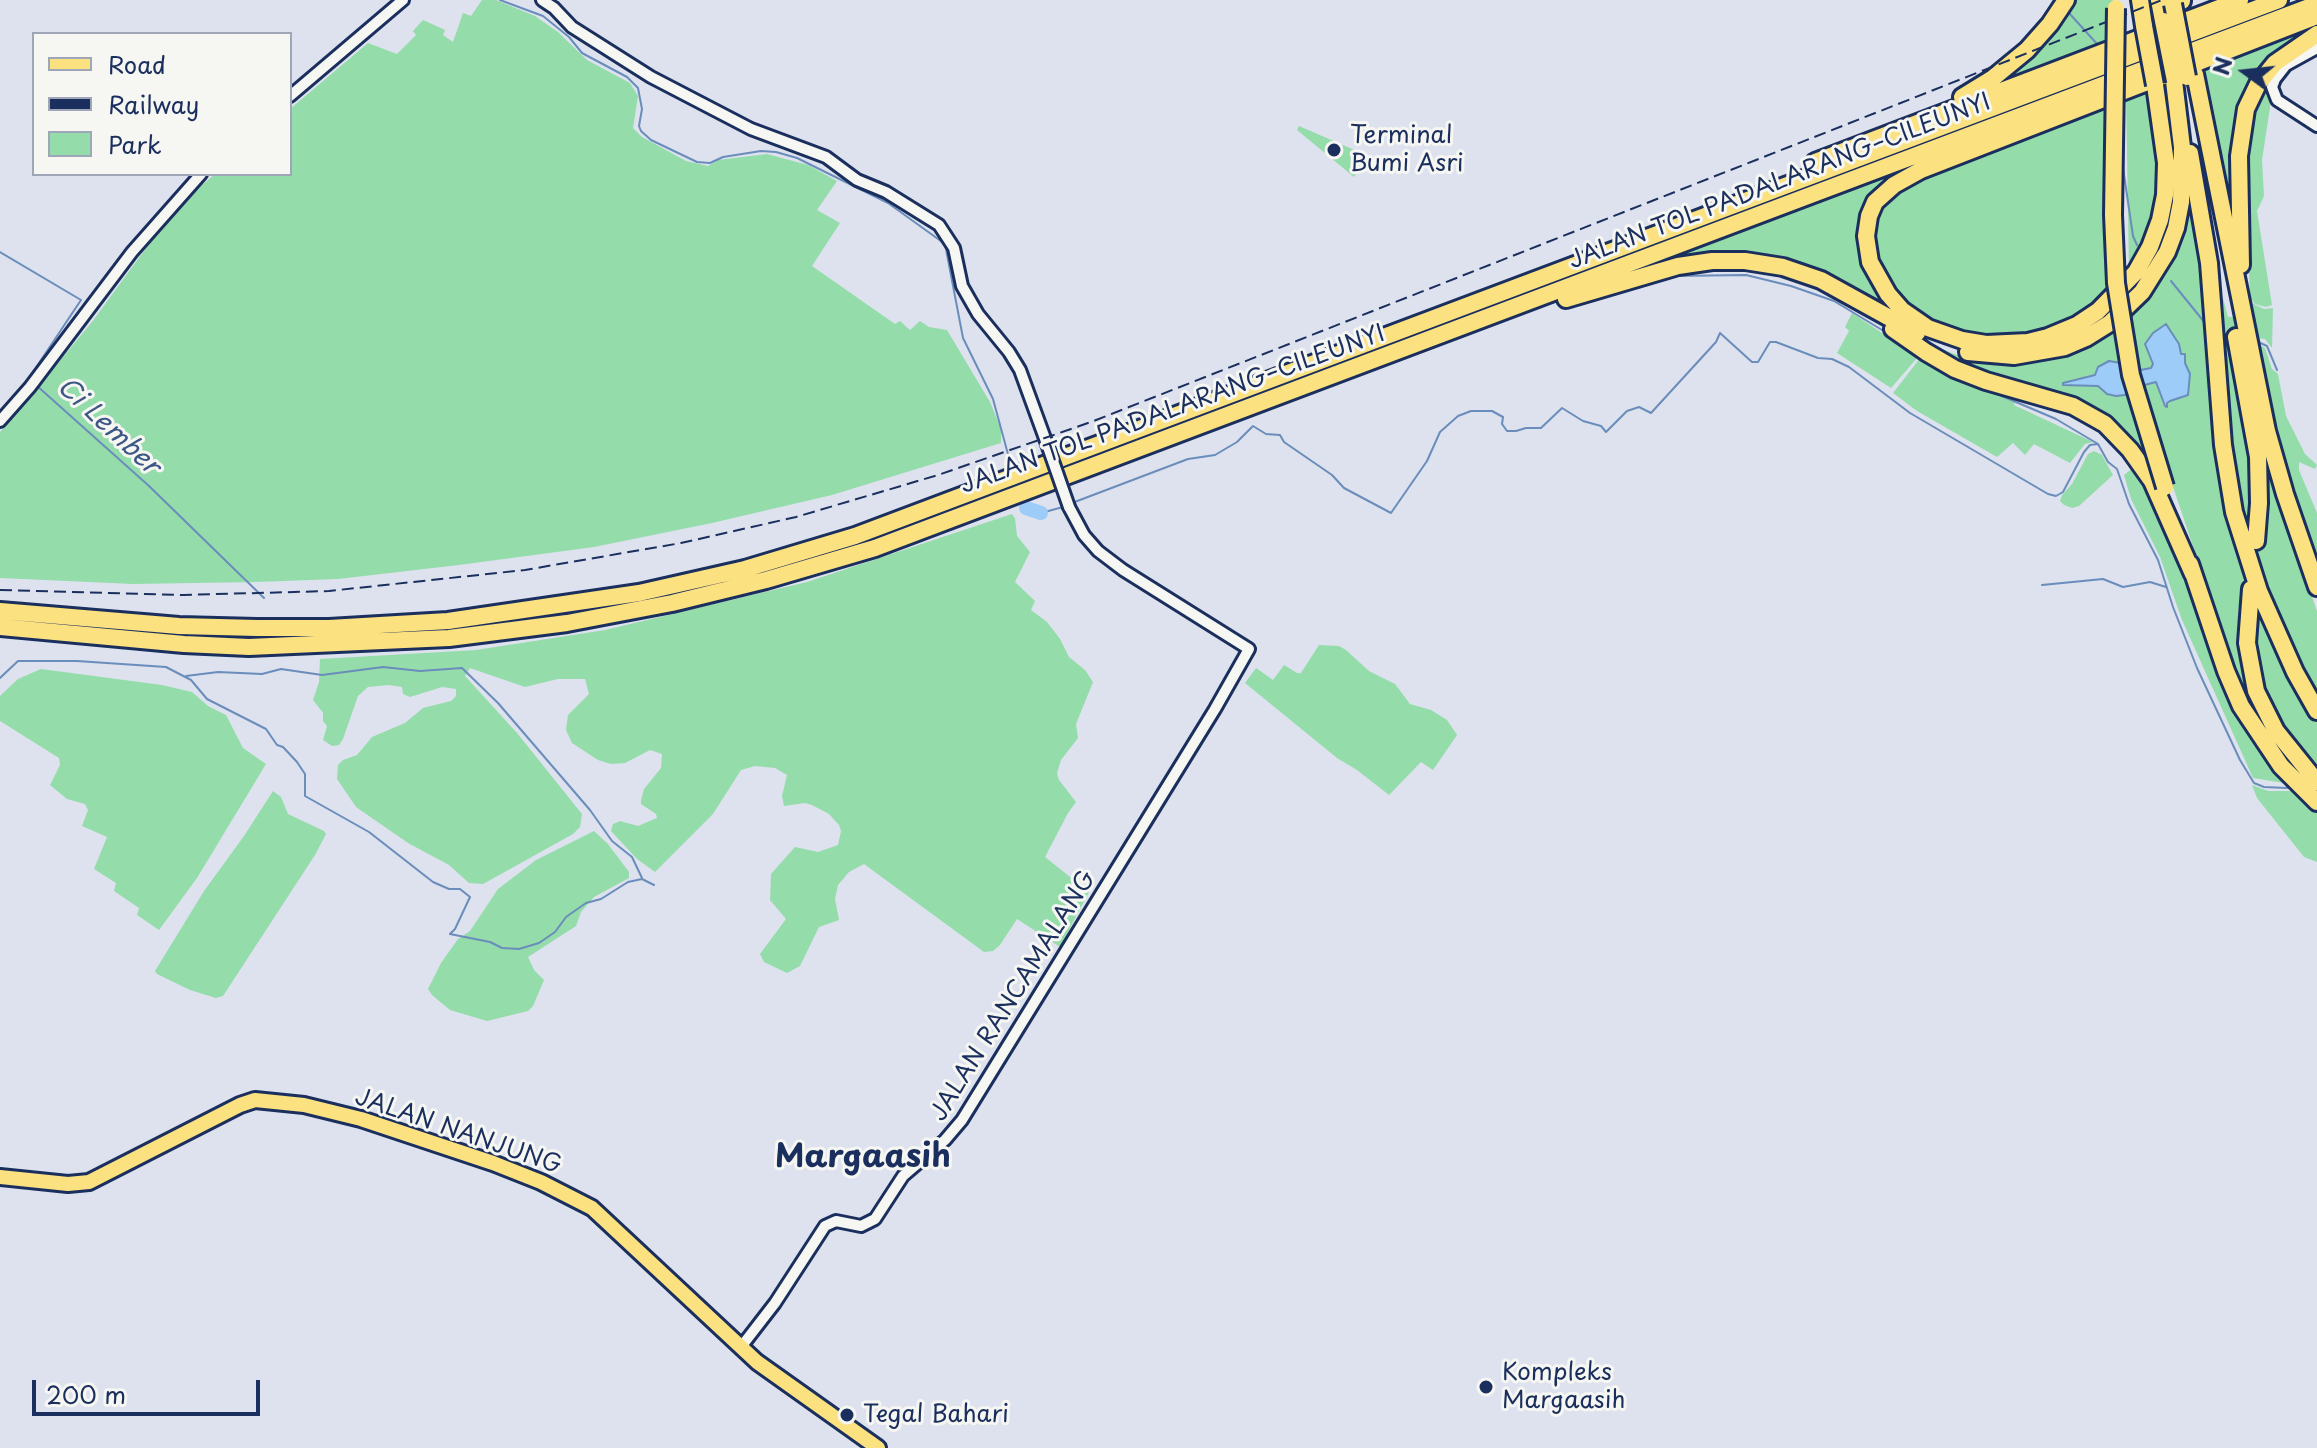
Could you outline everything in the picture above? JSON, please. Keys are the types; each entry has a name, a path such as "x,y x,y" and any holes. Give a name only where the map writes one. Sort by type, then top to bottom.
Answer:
{"highway":[{"path":"1885,135 1947,106 1993,78 2039,38 2066,0"},
{"path":"2140,0 2144,26 2155,85 2166,163 2160,220 2136,272 2098,311 2077,325 2028,342 1986,344 1962,340 1928,328 1902,310 1888,294 1870,262 1866,236 1875,202 1894,185 1921,170 2317,16"},
{"path":"1601,253 1885,135 2240,0"},
{"name":"JALAN TOL PADALARANG–CILEUNYI","path":"0,611 179,626 329,628 448,621 639,593 745,569 855,536 2279,0"},
{"path":"2174,1 2163,21 2171,61 2183,78 2252,358 2261,432 2256,541"},
{"path":"2174,1 2212,295 2223,445 2234,512 2248,562 2283,649 2317,711"},
{"path":"2116,4 2113,215 2116,283 2131,375 2162,491 2241,706 2281,766 2317,802"},
{"name":"JALAN TOL PADALARANG–CILEUNYI","path":"0,627 184,644 249,647 335,645 567,623 672,603 766,580 875,548 1067,473 1467,326 2317,4"},
{"path":"2317,34 2267,71 2251,96 2242,124 2239,180 2240,312 2261,432 2317,587"},
{"path":"1467,326 1667,269 1712,261 1745,261 1783,267 1837,288 1929,339 1979,354 2014,356 2046,352 2077,343 2098,332 2142,292 2160,265 2176,228 2183,175 2183,78"},
{"path":"1837,288 1942,363 1976,378 2062,402 2095,418 2130,450 2162,491"},
{"path":"2251,589 2247,643 2256,691 2276,731 2317,782"}],"main road":[{"name":"JALAN NANJUNG","path":"0,1177 68,1184 89,1182 249,1101 304,1105 361,1119 493,1163 541,1182 592,1208 741,1347 779,1378 878,1448"}],"street":[{"path":"292,94 402,0"},
{"name":"JALAN RANCAMALANG","path":"542,0 580,32 660,83 751,129 826,157 857,180 886,192 939,225 954,248 962,286 978,314 1020,370 1069,507 1084,535 1098,551 1123,570 1249,649 962,1120 945,1140 903,1176 875,1219 861,1226 836,1221 825,1226 775,1303 741,1347"},
{"path":"2317,48 2286,65 2272,87 2277,100 2317,126"},
{"path":"0,421 132,252 199,176"}],"green space":[{"path":"482,0 496,0 535,16 558,32 587,60 630,83 638,96 633,128 642,137 686,161 708,166 718,160 767,154 808,165 837,181 817,210 840,223 812,266 895,324 900,321 910,330 920,321 929,327 947,330 990,402 1001,429 1001,443 832,495 594,547 338,579 133,584 0,578 0,432 92,322 176,207 213,176 292,176 292,107 368,43 397,54 416,35 413,31 423,20 445,30 443,35 453,42 463,13 471,16"},
{"path":"2072,0 2113,0 2112,43 1987,91 2036,52"},
{"path":"2317,24 2239,110 2234,165 2236,247 2202,65"},
{"path":"2276,68 2262,160 2264,196 2257,211 2272,305 2266,307 2255,304 2250,298 2245,163 2251,111"},
{"path":"2148,86 2155,117 2160,184 2149,232 2129,271 2126,94"},
{"path":"2111,98 2113,290 2057,328 2011,337 1969,336 1935,326 1906,309 1878,270 1871,231 1873,216 1899,187"},
{"path":"1299,126 1366,155 1354,177 1297,130"},
{"path":"1901,172 1865,209 1885,304 1843,281 1791,262 1736,253 1675,256"},
{"path":"2192,188 2235,534 2317,719 2317,772 2303,758 2259,693 2251,596 2243,582 2238,614 2238,650 2249,694 2317,786 2317,793 2268,740 2244,697 2172,484 2080,402 1970,369 1941,353 1942,349 1970,360 2027,362 2107,333 2132,314 2165,274 2187,218 2189,190"},
{"path":"2223,298 2228,317 2252,316 2250,302 2264,309 2273,308 2272,348 2265,339 2225,336 2220,299"},
{"path":"1852,313 1918,357 1891,388 1837,353 1849,331 1845,327"},
{"path":"2222,344 2231,346 2249,421 2252,520 2245,530 2229,434"},
{"path":"2258,344 2265,348 2272,369 2278,374 2286,416 2305,454 2317,465 2315,469 2299,462 2299,470 2317,513 2317,564 2279,443"},
{"path":"1921,357 2016,396 2014,405 2093,442 2085,444 2070,463 2034,444 2025,455 2013,443 1997,457 1917,411 1893,393"},
{"path":"2261,434 2317,611 2317,699 2256,568 2268,478"},
{"path":"2094,451 2102,455 2113,475 2079,506 2072,508 2064,505 2060,501 2062,495 2072,484 2088,454"},
{"path":"2134,467 2154,502 2199,612 2221,679 2252,740 2284,783 2253,778 2182,620 2160,557 2131,499 2124,475"},
{"path":"1012,514 1017,536 1030,552 1015,582 1035,601 1031,610 1047,622 1069,657 1085,670 1093,682 1076,724 1078,738 1061,760 1057,773 1076,802 1045,857 1089,892 1060,947 1017,919 1000,945 993,951 984,952 864,864 849,872 838,885 835,899 839,920 819,927 800,966 787,973 764,962 760,954 786,919 770,900 771,874 795,847 818,852 838,845 839,825 829,814 812,805 784,806 782,796 787,775 775,768 755,766 741,770 713,814 655,872 637,859 611,831 613,824 620,821 638,826 657,818 641,804 641,800 644,789 661,768 662,754 650,750 625,763 611,764 598,760 572,743 566,730 568,715 589,694 585,679 558,679 525,687 470,668 465,676 517,733 582,814 580,827 573,834 483,884 469,883 449,865 408,843 356,807 337,779 338,765 357,755 372,737 405,723 423,708 451,701 456,696 456,689 442,687 410,697 403,694 402,687 368,687 358,696 343,739 339,745 332,746 323,740 327,726 323,713 313,700 319,682 320,659 476,650 605,630 807,582"},
{"path":"1319,645 1339,646 1346,650 1369,671 1395,684 1410,704 1431,710 1447,720 1457,735 1433,770 1421,762 1389,795 1337,758 1245,683 1256,668 1273,680 1284,665 1301,673"},
{"path":"41,669 162,685 192,692 208,706 226,715 243,748 266,764 197,878 159,930 137,915 139,908 114,891 116,883 94,869 107,837 82,826 88,810 85,804 67,799 50,785 60,765 59,758 0,721 0,696 18,679"},
{"path":"2252,785 2268,791 2293,791 2317,812 2317,862 2304,857 2257,798"},
{"path":"273,791 281,797 288,814 326,834 315,855 223,996 216,998 190,990 157,974 155,971 204,891"},
{"path":"594,831 629,872 629,878 594,897 581,912 576,926 528,957 534,970 544,980 533,1006 528,1011 487,1021 450,1010 432,995 428,989 441,963 458,939 470,931 498,889 536,860"}],"water":[{"path":"2166,324 2179,344 2181,354 2185,354 2190,374 2188,395 2170,401 2167,407 2156,382 2116,396 2107,394 2098,386 2063,385 2095,375 2098,367 2109,361 2121,363 2130,372 2151,368 2153,364 2145,344 2153,333"}],"waterway":[{"path":"292,86 394,0"},
{"path":"500,0 543,16 569,37 582,53 627,77 638,88 642,109 639,126 651,140 697,162 710,163 723,157 761,151 797,158 888,203 945,244 963,338 993,399 1012,469"},
{"path":"2069,13 2098,45"},
{"path":"2122,161 2137,245"},
{"name":"Ci Lember","path":"0,252 81,300 29,378 31,380"},
{"path":"1674,276 1746,275 1791,286 1834,301 1887,333"},
{"path":"2171,281 2205,323"},
{"path":"1072,503 1188,459 1215,455 1237,442 1253,426 1266,434 1280,435 1284,442 1332,475 1344,488 1391,513 1427,461 1440,432 1458,416 1471,411 1492,411 1503,417 1502,424 1507,431 1516,431 1541,428 1562,408 1583,421 1601,426 1606,432 1627,411 1639,407 1651,413 1716,342 1720,333 1752,362 1758,362 1770,342 1776,342 1849,367 1910,413 2048,494 2056,496 2063,492 2084,452 2090,445 2098,444 2108,462 2117,469 2129,504 2158,560 2197,668 2240,760 2254,783 2264,787 2287,788"},
{"path":"2258,342 2267,346 2277,370"},
{"name":"Ci Lember","path":"36,385 149,486 264,598"},
{"path":"1990,391 2056,419 2098,444"},
{"path":"1041,513 1063,507"},
{"path":"1026,508 1041,513"},
{"path":"2042,585 2103,579 2123,587 2150,582 2166,587"},
{"path":"0,678 18,661 77,661 166,667 191,680 207,699 266,729 305,774 305,796 369,832 433,882 449,889 460,889 470,897 450,934 490,942 502,948 519,949 539,943 586,903 601,899 628,882 642,879 654,885"},
{"path":"186,676 218,672 262,674 281,669 322,675 383,667 420,671 462,668 498,703 590,810 612,841 632,857 642,878"}],"railway":[{"path":"0,590 184,595 329,591 525,570 681,543 796,517 938,475 1091,422 2162,0"}],"place":[{"name":"Terminal Bumi Asri","path":"1334,150"},
{"name":"Kompleks Margaasih","path":"1486,1387"},
{"name":"Tegal Bahari","path":"847,1415"}],"district":[{"name":"Margaasih","path":"863,1158"}]}
